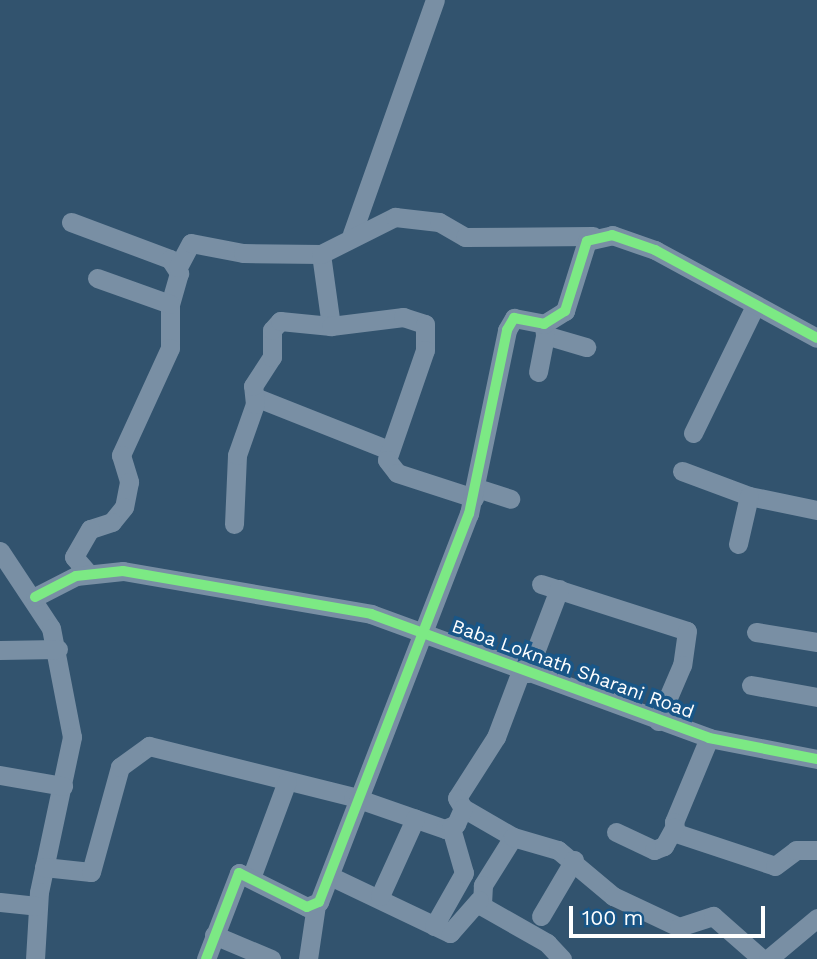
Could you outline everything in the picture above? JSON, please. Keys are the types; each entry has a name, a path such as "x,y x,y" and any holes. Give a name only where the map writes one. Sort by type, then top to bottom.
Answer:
{"street":[{"path":"352,234 435,0"},
{"path":"88,573 74,557 90,529 112,522 124,507 130,482 123,447 170,348 170,304 178,267 191,243 243,253 321,254 352,234 395,218 439,222 465,237 612,235 663,253 754,307 817,338"},
{"path":"71,222 178,267"},
{"path":"538,372 544,329 565,311 593,236"},
{"path":"321,254 331,326"},
{"path":"97,278 170,304"},
{"path":"693,433 754,307"},
{"path":"234,524 237,455 255,397 255,380 272,357 273,325 331,326 402,317 429,328 387,460 397,473 510,499"},
{"path":"307,959 316,905 330,876 419,631 475,493 507,330 514,318 586,347"},
{"path":"255,397 389,450"},
{"path":"682,471 749,496 817,510"},
{"path":"738,544 749,496"},
{"path":"0,551 35,597 58,649 72,737 52,869 37,906 35,959"},
{"name":"Baba Loknath Sharani Road","path":"35,597 88,573 149,573 189,587 371,614 709,738 817,759"},
{"path":"434,926 464,873 451,828 463,808 460,792 496,737 524,672 550,586 687,631 658,721"},
{"path":"756,632 817,642"},
{"path":"0,650 58,649"},
{"path":"751,685 817,697"},
{"path":"616,832 654,850 664,846 674,828 709,738"},
{"path":"52,869 86,873 95,867 115,779 139,748 177,750 358,798 415,819 451,828"},
{"path":"0,775 63,786"},
{"path":"251,878 287,781"},
{"path":"463,808 513,837 574,860 613,895 680,927 713,916 762,959"},
{"path":"380,896 415,819"},
{"path":"674,828 767,865 782,865 803,848 817,850"},
{"path":"330,876 380,896 434,926 455,932 479,900 513,837"},
{"path":"541,916 574,860"},
{"path":"206,959 234,876 251,878 316,905"},
{"path":"479,900 562,959"},
{"path":"0,902 37,906"},
{"path":"768,959 817,918"},
{"path":"214,935 271,959"}],"cycle path":[{"path":"206,959 239,873 307,907 319,902 469,514 507,330 514,318 544,324 565,311 587,241 612,235 655,250 817,338"},
{"path":"35,597 76,576 123,571 371,614 709,738 817,759"}]}
